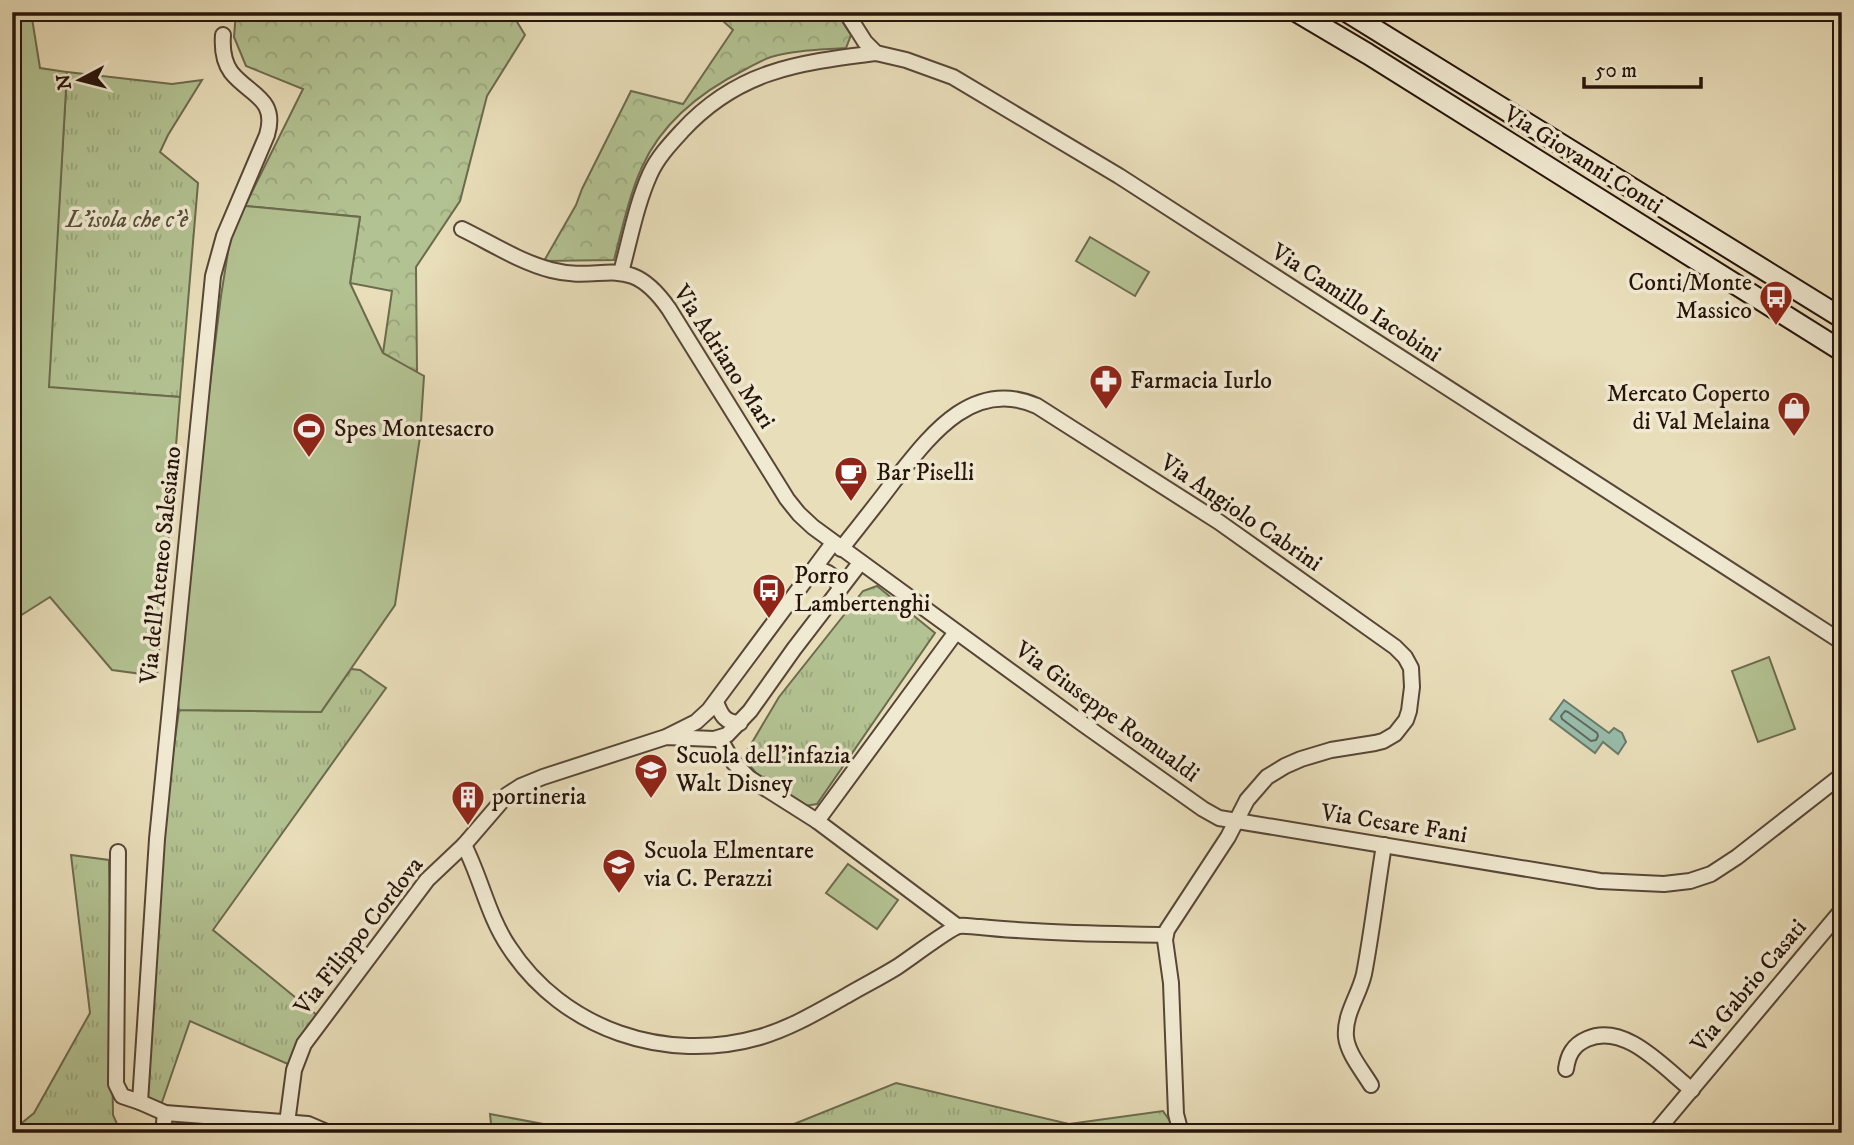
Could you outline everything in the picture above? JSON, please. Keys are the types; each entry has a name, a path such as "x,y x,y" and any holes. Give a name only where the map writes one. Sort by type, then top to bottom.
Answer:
{"main road":[{"name":"Via Giovanni Conti","path":"1297,12 1842,351"},
{"name":"Via Giovanni Conti","path":"1347,12 1842,318"}],"street":[{"path":"846,12 865,42 876,53"},
{"name":"Via dell'Ateneo Salesiano","path":"140,1102 157,830 212,282 224,236 269,129 269,114 264,100 236,78 228,66 223,52 223,35"},
{"path":"462,229 519,258 552,271 571,274 621,272 638,207 650,174 670,144 695,117 724,93 755,78 804,64 876,53"},
{"name":"Via Camillo Iacobini","path":"876,53 906,60 953,77 1119,176 1413,368 1842,642"},
{"name":"Via Adriano Mari","path":"621,272 640,279 660,296 787,499 806,521 860,563"},
{"name":"Via Angiolo Cabrini","path":"666,737 701,719 716,702 815,569 934,432 964,409 983,401 1018,399 1037,406 1219,522 1395,647 1408,661 1412,677 1409,711 1406,720 1395,734 1383,741 1317,754 1285,766 1267,777 1256,788 1236,822"},
{"path":"860,563 740,723 730,733 719,738 734,763 749,778 817,821 957,926 1165,935"},
{"name":"Via Giuseppe Romualdi","path":"860,563 1203,809 1219,818 1236,822"},
{"path":"815,569 834,576 841,589"},
{"path":"817,821 956,632"},
{"path":"716,702 728,722 740,723"},
{"name":"Via Filippo Cordova","path":"287,1123 294,1070 304,1044 427,880 464,845 503,798 515,789 562,770 666,737 719,738"},
{"name":"Via Cesare Fani","path":"1236,822 1600,881 1678,884 1725,866 1842,775"},
{"path":"1181,1133 1176,1114 1171,983 1165,935 1236,822"},
{"path":"464,845 502,936 531,975 560,1003 579,1015 610,1031 650,1042 678,1045 717,1044 770,1034 815,1013 894,969 957,926"},
{"path":"1371,1085 1351,1053 1346,1031 1364,974 1384,845"},
{"path":"118,852 116,1084 122,1096 164,1113 308,1124 329,1133"},
{"name":"Via Gabrio Casati","path":"1655,1133 1842,910"},
{"name":"Via Gabrio Casati","path":"1566,1069 1569,1054 1582,1042 1596,1036 1612,1035 1634,1043 1692,1090"},
{"path":"163,1133 164,1113"}],"green space":[{"path":"12,12 31,12 40,68 67,72 49,387 180,397 157,676 112,670 50,597 12,621 12,179 21,111 12,109"},
{"path":"236,12 511,12 525,35 487,96 460,201 416,267 417,373 383,353 392,291 350,283 360,217 245,206 303,89 246,66 234,37"},
{"path":"713,12 836,12 851,35 846,48 798,52 764,60 730,77 686,109 661,136 642,167 614,260 544,261 576,205 631,91 683,104 733,30"},
{"name":"L'isola che c'è","path":"67,72 172,84 202,80 160,152 198,183 180,397 48,388"},
{"name":"Spes Montesacro","path":"245,206 360,217 350,283 383,353 424,376 420,437 395,605 321,712 179,710 177,697 198,480 221,296 231,233"},
{"path":"1090,237 1149,272 1135,296 1076,261"},
{"path":"877,586 935,633 817,804 805,806 763,779 744,756 779,697 863,591"},
{"path":"1769,657 1795,729 1758,742 1732,671"},
{"path":"351,669 360,670 386,688 213,930 318,1016 290,1065 190,1021 160,1108 144,1101 159,853 179,710 321,712"},
{"path":"71,855 109,860 113,1115 121,1133 12,1133 34,1113 90,1013"},
{"path":"848,864 898,900 877,929 826,893"},
{"path":"896,1083 1069,1124 1163,1111 1172,1124 1174,1133 761,1133 789,1126"},
{"path":"490,1114 591,1133 492,1133"}],"water":[{"path":"1564,700 1609,733 1614,728 1622,733 1626,742 1618,754 1603,742 1595,753 1550,719"}],"place":[{"name":"Conti/Monte Massico","path":"1776,327"},
{"name":"Farmacia Iurlo","path":"1106,411"},
{"name":"Mercato Coperto di Val Melaina","path":"1794,438"},
{"name":"Spes Montesacro","path":"309,459"},
{"name":"Bar Piselli","path":"851,503"},
{"name":"Porro Lambertenghi","path":"769,620"},
{"name":"Scuola dell'infazia Walt Disney","path":"651,800"},
{"name":"portineria","path":"468,827"},
{"name":"Scuola Elmentare via C. Perazzi","path":"619,895"}]}
